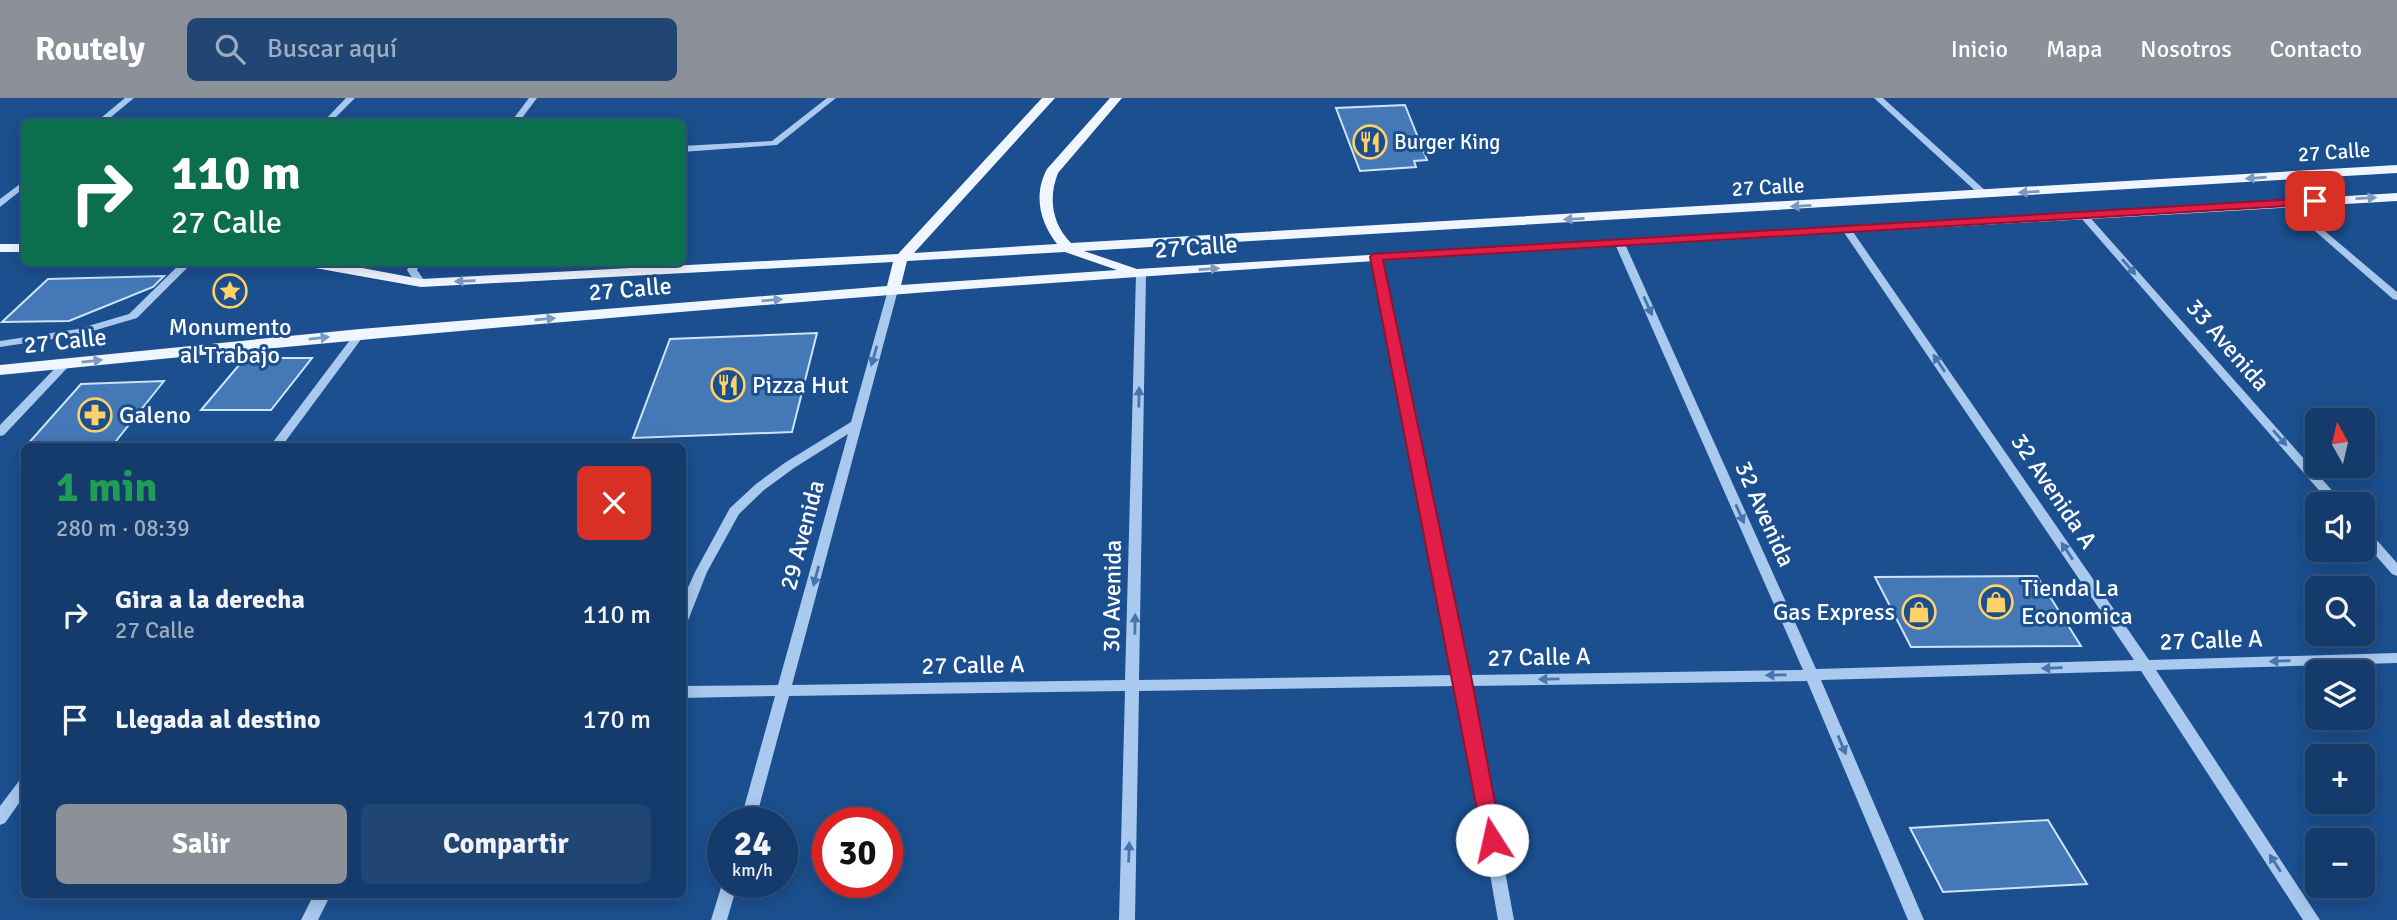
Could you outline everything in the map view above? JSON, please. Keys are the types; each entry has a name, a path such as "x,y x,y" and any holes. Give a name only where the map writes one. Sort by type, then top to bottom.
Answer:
{"main road":[{"path":"901,259 1049,98"},
{"path":"1116,98 1064,157 1045,186 1047,215 1070,249 1141,274"},
{"name":"27 Calle","path":"327,266 421,282 901,259 2397,169"},
{"name":"27 Calle","path":"0,370 360,334 893,290 1376,257 2397,197"},
{"path":"0,248 21,248"},
{"name":"29 Avenida","path":"893,290 901,259"}],"street":[{"path":"104,119 130,98"},
{"path":"330,119 351,98"},
{"path":"517,119 533,98"},
{"path":"686,149 774,143 832,98"},
{"path":"1878,98 1986,195"},
{"path":"0,204 21,186"},
{"path":"2288,203 2397,297"},
{"name":"33 Avenida","path":"2084,216 2327,492"},
{"name":"32 Avenida A","path":"1848,231 2145,665 2312,920"},
{"name":"32 Avenida","path":"1620,244 1812,675 1916,920"},
{"path":"1376,257 1463,681 1506,920"},
{"name":"27 Calle","path":"0,344 79,332 133,316 184,266"},
{"path":"414,266 412,270 421,282"},
{"name":"30 Avenida","path":"1127,920 1141,274"},
{"name":"29 Avenida","path":"751,807 786,690 893,290"},
{"path":"278,443 360,334"},
{"path":"0,432 66,363"},
{"path":"686,608 701,572 734,511 790,465 855,425"},
{"path":"2375,545 2397,570"},
{"name":"27 Calle A","path":"686,692 1812,675 2397,658"},
{"path":"0,818 21,789"},
{"path":"309,920 321,898"},
{"path":"719,920 725,898"}],"building":[{"name":"Burger King","path":"1405,105 1427,160 1414,161 1416,167 1360,171 1336,108"},
{"path":"164,276 153,287 69,321 2,322 48,279"},
{"name":"Pizza Hut","path":"817,333 792,432 633,438 670,339"},
{"path":"245,358 312,358 271,410 201,410"},
{"name":"Galeno","path":"164,381 114,443 29,443 81,384"},
{"name":"Tienda La Economica","path":"2037,576 2081,646 1911,647 1875,577"},
{"path":"2048,820 2087,884 1943,892 1910,828"}],"place":[{"name":"Burger King","path":"1370,142"},
{"name":"Monumento al Trabajo","path":"230,291"},
{"name":"Pizza Hut","path":"728,385"},
{"name":"Galeno","path":"95,415"},
{"name":"Tienda La Economica","path":"1996,602"},
{"name":"Gas Express","path":"1919,612"}],"route":[{"path":"1492,840 1463,681 1376,257 1848,231 2315,201"}]}
